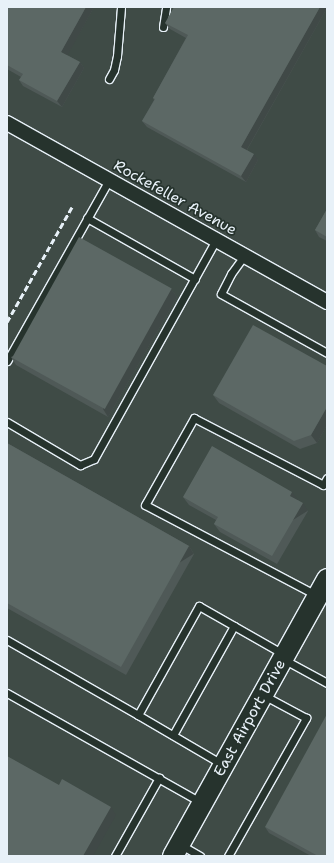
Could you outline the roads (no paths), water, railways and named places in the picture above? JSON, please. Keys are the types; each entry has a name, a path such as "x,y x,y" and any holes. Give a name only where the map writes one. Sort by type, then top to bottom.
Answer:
{"main road":[{"name":"East Airport Drive","path":"176,850 322,588"}],"street":[{"name":"Rockefeller Avenue","path":"7,122 327,302"}],"lane":[{"path":"109,79 114,70 117,56 120,7"},
{"path":"163,27 166,7"},
{"path":"7,362 109,180"},
{"path":"87,218 195,279"},
{"path":"7,422 80,465 94,459 216,240"},
{"path":"244,256 231,274 221,294 327,353"},
{"path":"322,588 145,505 194,418 325,486 327,478"},
{"path":"138,715 199,606 327,683"},
{"path":"173,735 234,626"},
{"path":"7,640 224,765"},
{"path":"7,693 202,803"},
{"path":"228,856 306,718 263,695"},
{"path":"115,856 159,778"},
{"path":"176,850 200,856"}],"railway":[{"path":"7,322 72,207"}]}
